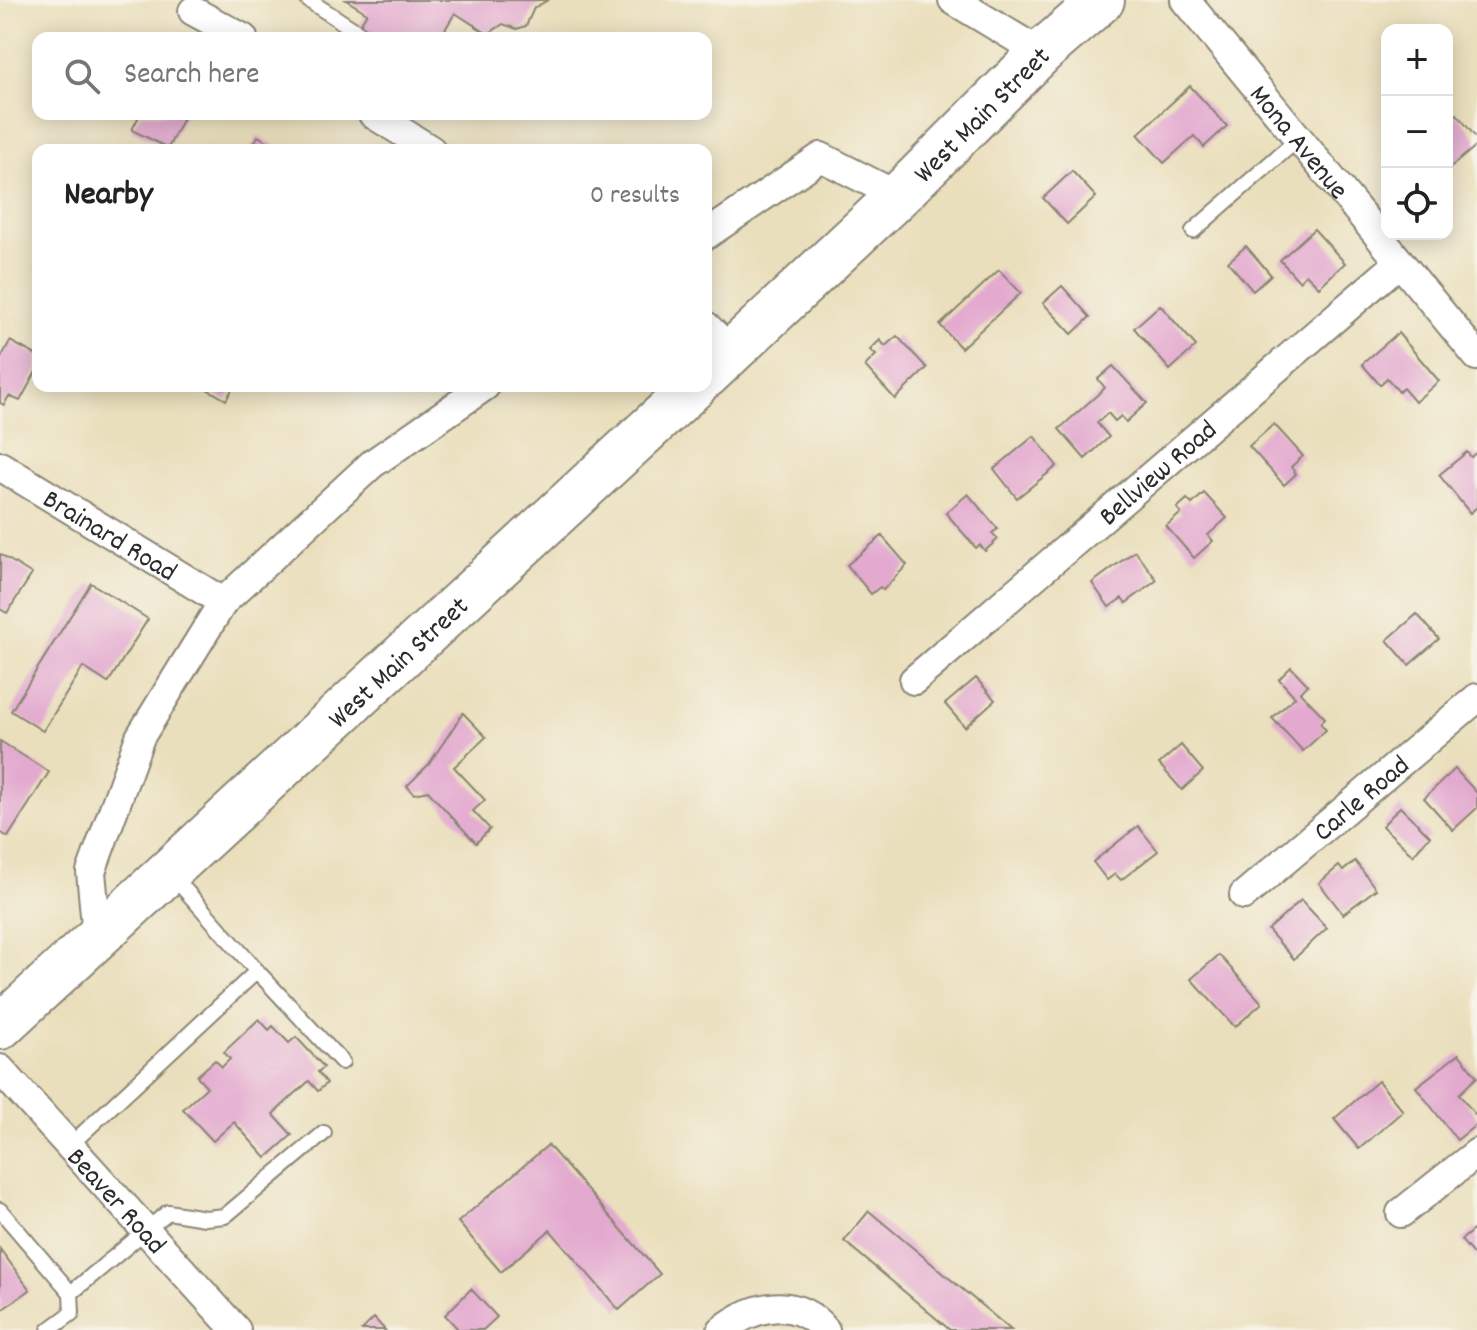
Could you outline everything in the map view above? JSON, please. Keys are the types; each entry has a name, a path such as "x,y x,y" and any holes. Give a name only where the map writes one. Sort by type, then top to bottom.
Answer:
{"main road":[{"name":"West Main Street","path":"715,352 898,196 1041,53 1102,0"},
{"name":"West Main Street","path":"0,1027 688,392"}],"street":[{"path":"953,0 1041,53"},
{"name":"Mona Avenue","path":"1185,0 1477,356"},
{"path":"185,6 232,32"},
{"path":"383,120 421,144"},
{"name":"West Main Street","path":"712,231 821,157 898,196"},
{"name":"Bellview Road","path":"914,680 1400,262"},
{"path":"97,936 91,872 140,737 223,602 372,464 476,392"},
{"name":"Brainard Road","path":"0,466 223,602"},
{"name":"Carle Road","path":"1244,895 1477,698"},
{"name":"Beaver Road","path":"0,1069 236,1330"},
{"path":"1401,1213 1477,1153"},
{"path":"722,1330 745,1312 784,1306 819,1322 825,1330"}],"lane":[{"path":"308,0 358,32"},
{"path":"1193,231 1299,138"},
{"path":"168,871 342,1062"},
{"path":"68,1147 257,971"},
{"path":"71,1293 168,1212 205,1218 225,1216 324,1133"},
{"path":"0,1210 71,1293 72,1313 49,1330"}],"building":[{"path":"346,0 548,0 534,8 526,26 517,29 503,24 491,32 485,32 455,13 444,32 365,32 358,28 367,13"},
{"path":"1190,86 1227,126 1204,147 1194,136 1164,163 1138,134"},
{"path":"1457,114 1477,139 1477,145 1453,165 1453,117"},
{"path":"137,120 182,120 170,144 160,144 132,130"},
{"path":"258,136 272,144 253,144"},
{"path":"1072,171 1096,197 1067,224 1043,198"},
{"path":"1314,229 1345,263 1319,287 1306,274 1299,281 1280,260"},
{"path":"1246,246 1271,275 1253,291 1228,262"},
{"path":"999,270 1021,293 961,348 940,325"},
{"path":"1062,286 1090,317 1072,334 1043,303"},
{"path":"1160,305 1196,346 1170,370 1134,328"},
{"path":"1398,333 1439,381 1415,402 1403,388 1399,392 1387,378 1380,385 1362,364"},
{"path":"897,336 927,368 895,399 865,366 876,355 870,350 880,340 885,346"},
{"path":"10,341 32,353 32,379 20,401 9,396 4,405 0,403 0,360"},
{"path":"1113,366 1147,403 1126,422 1121,416 1115,421 1108,413 1097,423 1109,437 1085,459 1059,429 1105,388 1098,379"},
{"path":"212,392 231,392 226,400"},
{"path":"1274,424 1303,456 1291,467 1296,474 1284,485 1249,446"},
{"path":"1034,436 1057,466 1017,498 994,469"},
{"path":"1467,452 1471,457 1477,452 1477,507 1470,513 1439,475"},
{"path":"1204,493 1227,518 1208,535 1213,541 1194,558 1166,526 1181,513 1177,508 1187,499 1192,504"},
{"path":"968,494 998,529 992,533 998,539 985,551 980,545 976,548 946,513"},
{"path":"882,536 907,565 883,590 880,587 871,594 847,565"},
{"path":"1135,551 1157,580 1126,603 1122,598 1109,607 1092,583"},
{"path":"0,554 32,574 7,613 0,609"},
{"path":"91,583 148,619 108,683 83,667 43,731 11,711"},
{"path":"1417,614 1439,639 1409,665 1387,640"},
{"path":"1291,667 1308,685 1300,692 1325,718 1320,723 1326,730 1303,751 1272,718 1295,697 1279,679"},
{"path":"976,678 995,700 965,727 945,704"},
{"path":"463,713 486,737 454,767 485,800 473,811 490,829 476,843 428,791 414,794 407,786 429,764"},
{"path":"0,741 49,772 8,837 0,832"},
{"path":"1181,745 1203,771 1182,790 1159,764"},
{"path":"1455,769 1477,793 1477,808 1453,830 1424,798"},
{"path":"1400,807 1430,836 1413,855 1382,826"},
{"path":"1138,826 1158,851 1121,880 1115,874 1107,880 1093,862"},
{"path":"1355,861 1376,889 1343,914 1319,883 1339,866 1343,871"},
{"path":"1301,900 1327,928 1294,959 1268,930"},
{"path":"1219,955 1262,1003 1235,1027 1191,979"},
{"path":"259,1019 269,1030 273,1026 289,1043 296,1037 324,1067 318,1072 327,1083 318,1091 309,1081 273,1114 292,1135 266,1158 234,1122 213,1141 183,1109 207,1087 197,1076 215,1060 222,1067 230,1059 224,1052"},
{"path":"1459,1054 1477,1077 1459,1094 1477,1117 1477,1124 1457,1140 1416,1087"},
{"path":"1378,1081 1403,1111 1359,1149 1334,1119"},
{"path":"548,1145 660,1274 619,1310 550,1230 501,1272 458,1222"},
{"path":"869,1211 1011,1330 950,1330 844,1241"},
{"path":"1477,1227 1477,1259 1461,1240"},
{"path":"0,1249 30,1290 0,1311"},
{"path":"471,1289 497,1317 483,1330 459,1330 445,1315"},
{"path":"374,1318 385,1330 362,1330"}]}
